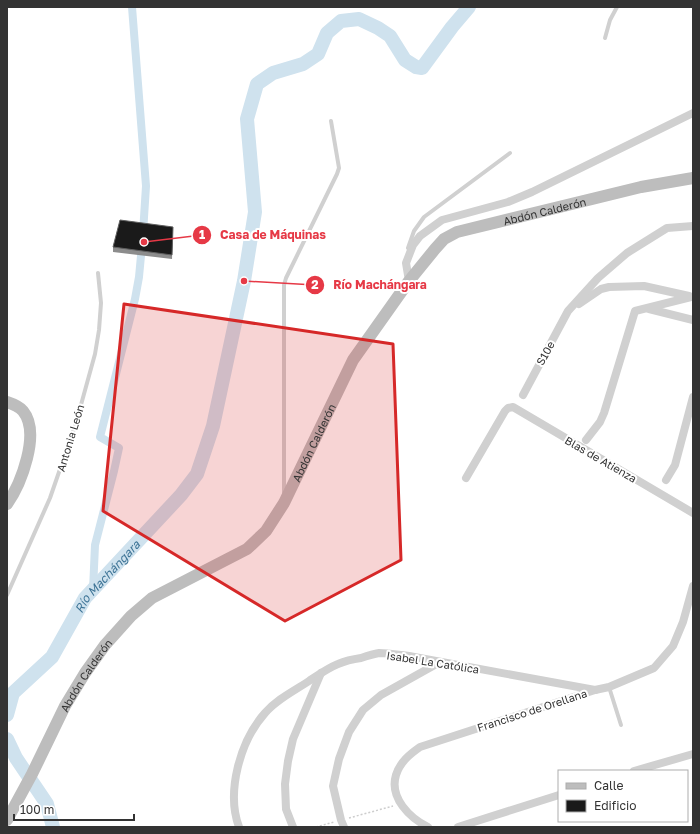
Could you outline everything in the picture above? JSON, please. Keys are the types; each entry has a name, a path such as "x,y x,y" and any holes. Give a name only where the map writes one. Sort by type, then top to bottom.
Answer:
{"street":[{"path":"410,281 406,263 413,245 420,236 442,220 508,202 532,192 693,113"},
{"name":"Abdón Calderón","path":"7,820 85,672 105,645 131,616 152,598 247,549 266,531 284,504 353,360 410,281 444,239 456,232 640,187 693,178"},
{"path":"568,312 598,278 626,253 667,228 693,226"},
{"path":"568,312 601,289 609,287 644,286 692,297"},
{"path":"586,440 600,422 604,413 634,314 638,310 648,309 692,297"},
{"path":"648,309 693,320"},
{"name":"S10e","path":"523,395 568,312"},
{"path":"666,480 675,465 693,397"},
{"path":"7,402 15,404 22,411 28,420 30,435 26,460 20,481 7,504"},
{"name":"Blas de Atienza","path":"466,478 505,411 508,408 513,407 693,513"},
{"name":"Francisco de Orellana","path":"428,827 410,816 401,804 396,786 396,776 402,764 409,755 420,747 595,690 609,687 654,668 673,646 683,622 693,586"},
{"name":"Isabel La Católica","path":"239,827 235,816 233,799 238,768 252,730 264,714 277,701 322,672 339,663 378,653 409,656 595,690"},
{"path":"342,824 333,786 338,759 349,732 363,710 381,695 440,662"},
{"path":"293,827 286,809 285,784 288,761 293,739 322,672"},
{"path":"637,770 693,754"},
{"path":"458,827 558,795"}],"lane":[{"path":"604,38 610,20 617,7"},
{"path":"284,504 284,285 339,168 331,121"},
{"path":"408,256 409,246 414,231 424,217 510,153"},
{"name":"Antonia León","path":"7,595 50,498 76,422 95,354 99,330 101,303 98,273"},
{"path":"609,687 621,725"}],"path":[{"path":"316,827 342,824 401,804"}],"highlighted area":[{"path":"124,304 393,344 401,560 285,621 103,511"}],"building":[{"path":"120,220 173,227 172,255 113,247"}],"waterway":[{"path":"132,7 146,186 143,233"},
{"name":"Río Machángara","path":"7,715 13,693 52,657 85,598 181,495 197,474 213,426 244,281 255,212 247,119 257,84 273,73 303,64 318,54 327,33 341,21 359,19 378,28 390,36 405,60 416,67 422,68 452,27 469,7"},
{"path":"93,590 95,545 119,448 100,437 135,299 142,245"},
{"name":"Río Machángara","path":"7,739 16,758 47,804 53,827"}],"place":[{"name":"Casa de Máquinas","path":"144,242"},
{"name":"Río Machángara","path":"244,281"}]}
